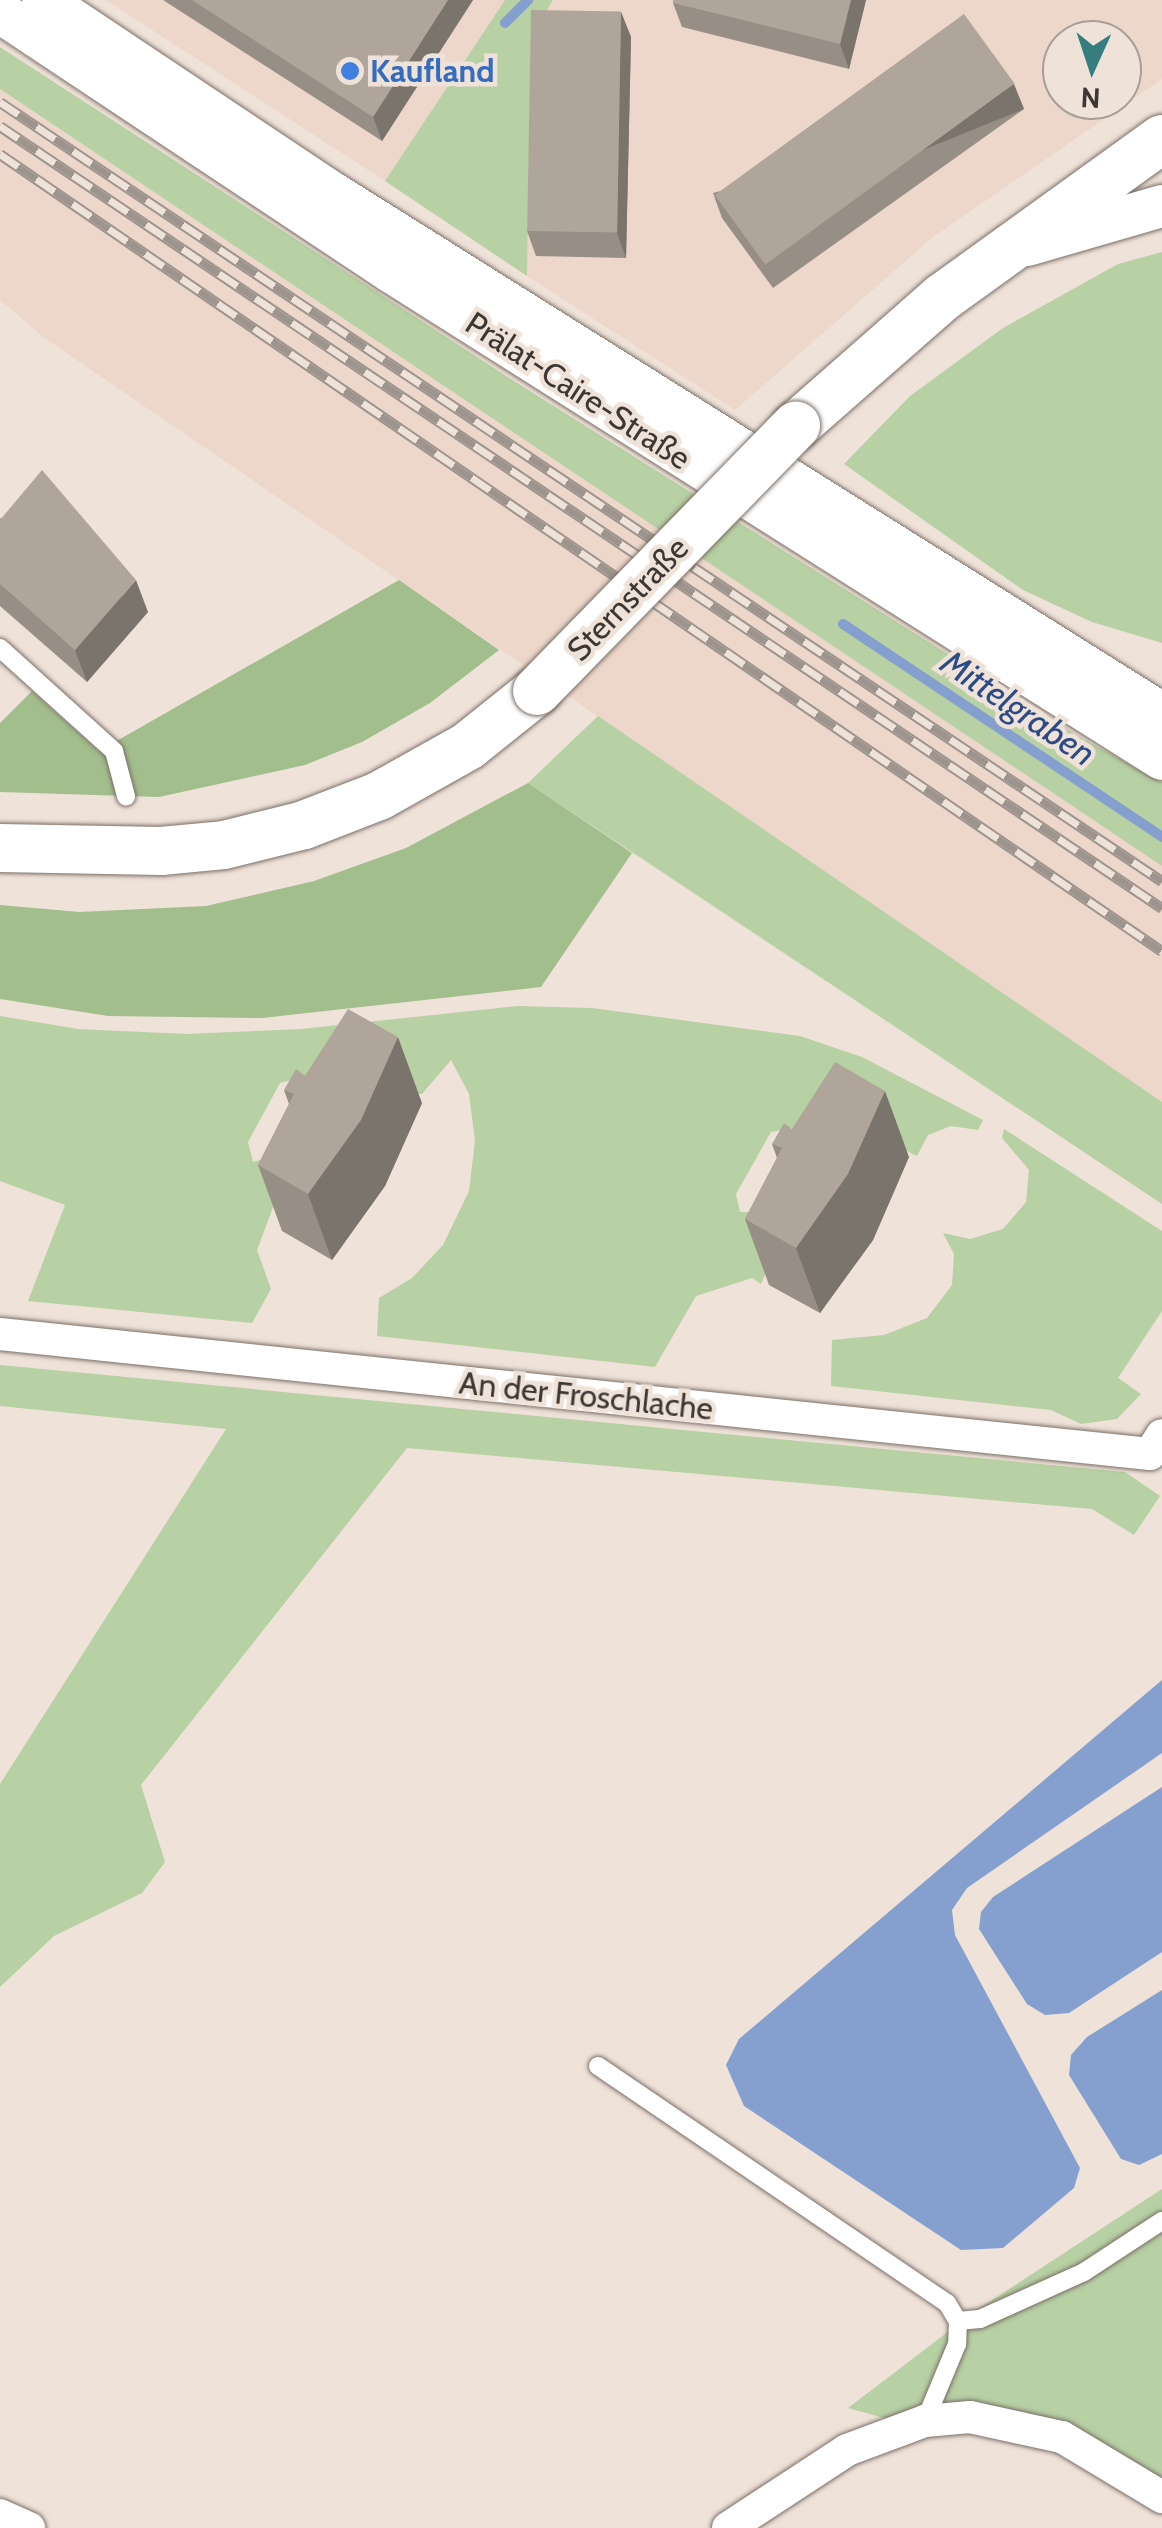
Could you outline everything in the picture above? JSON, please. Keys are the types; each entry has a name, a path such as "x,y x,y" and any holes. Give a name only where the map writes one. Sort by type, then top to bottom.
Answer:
{"main road":[{"name":"Sternstraße","path":"0,848 92,854 224,844 304,824 379,796 468,746 538,691 856,367 1162,139"}],"street":[{"name":"Prälat-Caire-Straße","path":"43,0 324,208"},
{"name":"Prälat-Caire-Straße","path":"0,12 324,208 581,371 1162,759"},
{"path":"1008,251 1162,206"},
{"name":"Prälat-Caire-Straße","path":"581,371 1046,639 1162,714"},
{"path":"1046,639 1162,677"},
{"name":"An der Froschlache","path":"0,1334 1150,1454 1162,1435"},
{"path":"728,2528 847,2450 926,2421 970,2417 1062,2437 1162,2497"},
{"path":"0,2515 29,2528"}],"lane":[{"path":"0,648 114,751 126,796"},
{"path":"598,2066 947,2303 958,2320 957,2344 926,2421"},
{"path":"958,2320 980,2318 1084,2272 1162,2221"}],"shaded area":[{"name":"Kaufland","path":"106,0 505,0 385,181"},
{"path":"553,0 1162,0 1162,79 1142,93 1142,20 1042,20 1042,120 1103,120 933,237 735,410 527,276 531,37"},
{"path":"0,89 1162,866 1162,1102 46,339 0,300"}],"green space":[{"path":"505,0 553,0 531,37 527,276 385,181"},
{"path":"0,47 514,381 1078,736 1162,782 1162,866 0,89"},
{"path":"1162,252 1162,643 1092,622 1023,590 844,464 910,396 1003,328 1118,264"},
{"path":"399,580 499,650 430,703 362,742 305,765 159,797 0,792 0,723 32,691 99,751"},
{"path":"598,716 1162,1102 1162,1204 528,783"},
{"path":"528,783 632,853 541,987 262,1018 108,1016 0,999 0,905 79,912 206,906 314,881 406,848"},
{"path":"518,1006 592,1008 800,1036 862,1057 983,1120 978,1130 951,1126 928,1135 917,1156 883,1139 828,1158 792,1128 771,1132 736,1194 740,1212 793,1212 761,1284 752,1278 696,1296 655,1367 377,1336 379,1298 412,1278 443,1245 469,1191 475,1141 469,1094 451,1060 422,1094 303,1077 280,1083 248,1142 253,1162 282,1153 291,1159 257,1250 271,1289 252,1323 28,1301 65,1205 0,1181 0,1016 78,1029 186,1034 301,1029"},
{"path":"1004,1129 1162,1231 1162,1311 1118,1378 1141,1394 1117,1419 1081,1424 1051,1410 831,1386 832,1340 884,1335 927,1318 952,1285 954,1254 943,1233 970,1239 1003,1229 1026,1202 1029,1170 1002,1138"},
{"path":"0,1365 1125,1472 1160,1496 1134,1535 1092,1509 407,1448 141,1785 165,1862 142,1893 54,1936 0,1987 0,1784 226,1429 0,1406"},
{"path":"1162,2189 1162,2483 1068,2428 888,2419 848,2408 974,2312"}],"water":[{"path":"1162,1680 1162,1753 967,1888 952,1910 955,1935 1080,2168 1074,2188 1003,2248 961,2250 744,2106 726,2065 739,2039"},
{"path":"1162,1787 1162,1952 1069,2013 1045,2015 1027,2004 979,1929 981,1912 993,1897"},
{"path":"1162,1990 1162,2154 1139,2165 1121,2159 1069,2075 1071,2055 1087,2037"}],"building":[{"name":"Kaufland","path":"192,0 448,0 373,117"},
{"path":"673,0 851,0 840,44"},
{"path":"531,10 621,12 617,233 527,231"},
{"path":"964,14 1015,84 765,265 715,195"},
{"path":"42,470 136,580 75,650 0,584 0,520"},
{"path":"348,1009 398,1037 361,1120 308,1194 258,1165 294,1094 284,1090 296,1069 305,1076"},
{"path":"835,1062 885,1091 848,1174 796,1248 745,1219 782,1148 772,1144 784,1123 792,1129"}],"waterway":[{"name":"Mittelgraben","path":"505,23 528,0"},
{"name":"Mittelgraben","path":"843,624 1162,837"}],"railway":[{"path":"0,102 1162,881"},
{"path":"0,126 1162,908"},
{"path":"0,154 1162,951"}],"place":[{"name":"Kaufland","path":"350,71"}]}
